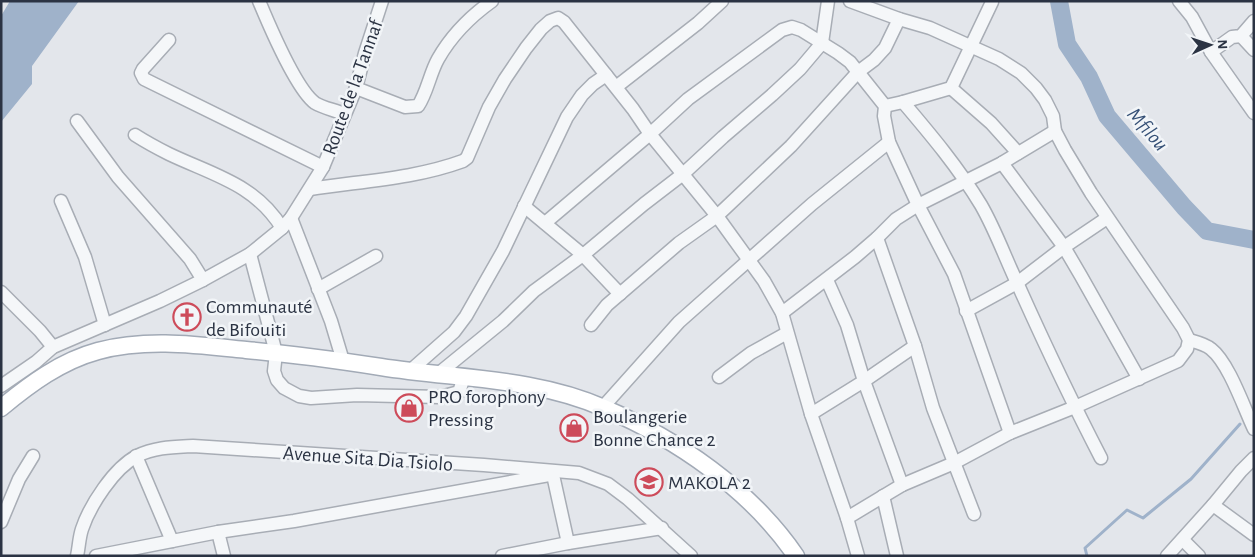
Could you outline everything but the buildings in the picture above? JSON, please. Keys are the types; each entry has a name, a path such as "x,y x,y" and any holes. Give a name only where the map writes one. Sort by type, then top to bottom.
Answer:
{"main road":[{"path":"1,408 56,368 78,358 99,351 147,344 172,343 344,361 535,387 578,398 603,407 660,434 686,450 762,513 796,556"}],"street":[{"path":"259,1 280,47 308,97 317,104 344,114"},
{"name":"Route de la Tannaf","path":"1,386 36,362 53,347 203,280 250,254 282,228 291,218 323,167 356,88 382,1"},
{"path":"356,88 405,107 418,106 439,58 454,36 475,13 492,1"},
{"path":"616,87 698,24 722,1"},
{"path":"438,374 503,321 534,291 583,255 683,174 723,136 772,96 800,69 822,43 828,1"},
{"path":"850,1 930,28 999,58 1021,73 1045,100 1053,116 1055,131 1065,150 1107,218 1170,309 1189,340 1209,347 1217,354 1226,368 1254,429"},
{"path":"1180,1 1192,17 1211,52 1254,113"},
{"path":"952,88 992,2"},
{"path":"310,189 421,173 463,161 467,158 489,108 505,79 526,48 550,21 558,18 564,22 616,87 650,134 717,216 764,281 782,313 811,414 858,556"},
{"path":"591,325 607,305 678,243 717,216 791,146 858,72 874,60 885,48 899,19"},
{"path":"1211,52 1232,37 1241,36 1254,21"},
{"path":"545,223 650,134 688,99 782,30 792,27 801,30 844,58 858,72 884,106 889,142 918,205 954,274 1010,433"},
{"path":"1241,36 1254,50"},
{"path":"169,40 142,69 141,72 144,79 323,167"},
{"path":"410,370 454,332 466,316 503,251 567,117 582,95 606,74"},
{"path":"884,106 952,88"},
{"path":"952,88 991,123 1018,153"},
{"path":"902,102 947,155 966,182 997,235 1075,408 1101,458"},
{"path":"77,122 118,177 190,259 203,280"},
{"path":"782,313 827,280 877,238 896,219 918,205 1002,164 1055,131"},
{"path":"135,135 170,154 205,169 257,198 274,215 282,228"},
{"path":"603,407 680,322 748,259 889,142"},
{"path":"1002,164 1064,247 1139,379"},
{"path":"61,201 85,257 105,325"},
{"path":"524,206 583,255 620,294"},
{"path":"291,218 331,321 344,361"},
{"path":"966,311 1017,283 1064,247 1107,218"},
{"path":"877,238 916,346 933,408 974,514"},
{"path":"250,254 276,353 274,371 276,380 284,388 299,396 311,398 357,395 440,397 459,392 464,377"},
{"path":"318,289 376,256"},
{"path":"827,280 847,325 864,381 902,485"},
{"path":"2,295 40,331 53,347"},
{"path":"719,377 763,345 787,333"},
{"path":"847,518 902,485 954,463 1010,433 1075,408 1178,361 1187,349 1189,340"},
{"path":"811,414 916,346"},
{"name":"Avenue Sita Dia Tsiolo","path":"77,556 82,529 90,512 110,481 136,456 163,447 194,446 579,473 608,484 662,528 692,556"},
{"path":"1,522 19,479 33,456"},
{"path":"136,456 172,541"},
{"path":"1167,556 1254,458"},
{"path":"96,556 218,532 294,522 553,475 579,473"},
{"path":"553,475 568,543"},
{"path":"883,496 898,556"},
{"path":"1213,505 1254,535"},
{"path":"502,556 662,528"},
{"path":"218,532 224,556"},
{"path":"1182,540 1200,556"}],"water":[{"path":"10,1 79,1 32,66 32,84 1,122 1,16"}],"waterway":[{"name":"Mfilou","path":"1059,1 1067,44 1089,77 1107,116 1184,207 1207,231 1254,240"},
{"path":"1087,556 1085,548 1127,510 1143,518 1191,479 1240,424"}],"place":[{"name":"Communauté de Bifouiti","path":"187,317"},
{"name":"PRO forophony Pressing","path":"409,408"},
{"name":"Boulangerie Bonne Chance 2","path":"574,428"},
{"name":"MAKOLA 2","path":"649,482"}]}
